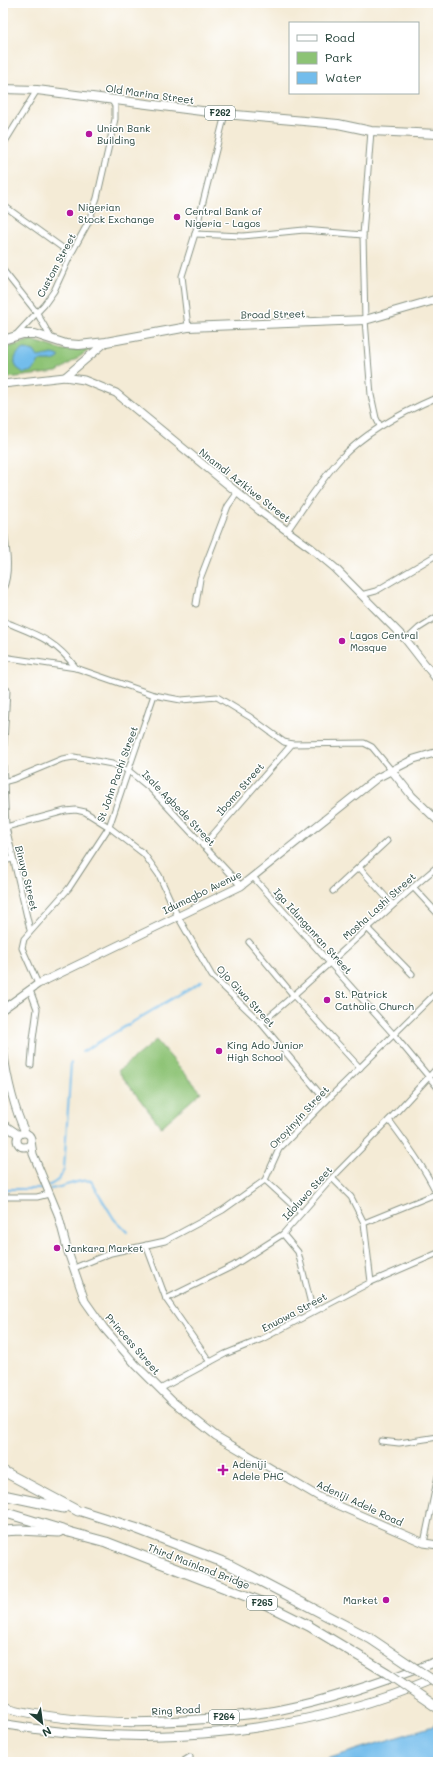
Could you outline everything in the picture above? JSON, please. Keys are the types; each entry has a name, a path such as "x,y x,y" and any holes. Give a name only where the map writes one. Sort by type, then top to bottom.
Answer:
{"highway":[{"path":"3,1472 80,1511"},
{"name":"F265","path":"3,1495 80,1511"},
{"name":"Third Mainland Bridge","path":"80,1511 135,1528 228,1564 371,1640 438,1684"},
{"name":"F265","path":"3,1512 69,1532"},
{"path":"3,1532 20,1530 69,1532"},
{"name":"Third Mainland Bridge","path":"69,1532 106,1542 259,1601 309,1626 387,1673 438,1708"}],"main road":[{"name":"Old Marina Street","path":"3,89 36,90 225,114 338,124 371,131 438,134"},
{"name":"Broad Street","path":"3,340 23,334 35,334 66,344 106,342 188,327 365,320 438,299"},
{"path":"65,377 106,342"},
{"name":"Nnamdi Azikiwe Street","path":"3,384 65,377 101,385 116,393 261,512 329,563 406,640 438,681"},
{"name":"Idumagbo Avenue","path":"3,1009 38,984 241,886 377,778 414,759 438,752"},
{"path":"392,771 412,796 438,821"},
{"path":"3,1049 10,1087 22,1134 18,1143 33,1154"},
{"path":"3,1124 22,1134 29,1134 31,1140 30,1144 23,1147"},
{"name":"Princess Street","path":"31,1140 33,1154 58,1214 85,1301 104,1328 136,1366 160,1389"},
{"name":"Adeniji Adele Road","path":"160,1389 189,1416 216,1436 321,1498 424,1543 438,1545"},
{"name":"Ring Road","path":"5,1707 53,1717 98,1721 164,1722 220,1718 279,1710 353,1692 438,1661"},
{"name":"F264","path":"3,1724 45,1731 111,1736 193,1735 247,1729 302,1719 365,1703 438,1677"}],"street":[{"path":"3,145 36,90"},
{"name":"Custom Street","path":"14,336 37,313 54,291 71,254 88,223 97,198 115,119 115,106 111,99"},
{"path":"188,327 182,276 195,234 225,114"},
{"path":"371,131 363,235 365,320 371,395 376,418 380,426"},
{"path":"3,205 71,254"},
{"path":"195,234 243,236 304,230 363,235"},
{"path":"3,270 37,313 51,338"},
{"path":"287,531 341,458 380,426 438,397"},
{"path":"196,604 200,579 228,506 238,492"},
{"path":"3,522 6,583 3,589"},
{"path":"362,595 376,591 438,554"},
{"path":"406,640 419,628 438,616"},
{"path":"3,620 39,634 58,646 76,668"},
{"path":"3,657 76,668 154,695 181,700 217,697 250,717 284,742 292,744 364,743 372,747 392,771"},
{"name":"Binuyo Street","path":"7,690 3,782 6,827 30,930"},
{"name":"St John Pachi Street","path":"30,930 46,916 69,888 108,827 129,771 154,695"},
{"name":"Ibomo Street","path":"203,846 292,744"},
{"name":"Isale Agbede Street","path":"3,782 14,779 62,759 74,757 112,764 129,771 151,789 241,886"},
{"name":"Ojo Giwa Street","path":"6,827 65,811 76,810 84,812 108,827 144,854 159,875 177,916 212,976 261,1023 326,1101"},
{"path":"333,890 387,841"},
{"path":"3,861 13,859"},
{"name":"Mosha Lashi Street","path":"261,1023 294,996 393,905 438,866"},
{"path":"358,867 393,905"},
{"name":"Iga Idunganran Street","path":"253,878 394,1035 438,1088"},
{"path":"413,887 438,914"},
{"path":"368,929 412,974"},
{"path":"30,930 24,939 22,948 38,984"},
{"path":"249,942 294,996 360,1068"},
{"path":"30,990 37,1009 31,1066"},
{"name":"Oroyinyin Street","path":"74,1268 111,1252 165,1241 223,1210 265,1180 280,1149 326,1101 438,991"},
{"name":"Idoluwo Steet","path":"166,1299 233,1266 282,1234 332,1178 438,1067"},
{"path":"364,1223 438,1193 412,1151 389,1120"},
{"path":"332,1178 351,1197 364,1223 371,1282"},
{"path":"265,1180 301,1213"},
{"path":"3,1197 37,1197 49,1194"},
{"path":"282,1234 298,1252 313,1312"},
{"path":"146,1245 166,1299 210,1362"},
{"name":"Enuowa Street","path":"160,1389 210,1362 262,1339 371,1282 438,1253"},
{"path":"381,1441 399,1444 438,1436"},
{"path":"424,1543 438,1476"},
{"path":"182,1762 190,1757"}],"green space":[{"path":"31,340 63,350 91,349 57,372 8,378 3,376 3,349"},
{"path":"156,1040 201,1092 161,1127 118,1071"}],"water":[{"path":"25,349 34,351 38,357 53,354 59,356 59,358 53,361 39,361 33,371 24,373 17,368 15,359 19,352"},
{"path":"438,1720 438,1762 324,1762 330,1758 433,1726"}],"waterway":[{"path":"82,1052 202,981"},
{"path":"48,1186 54,1183 62,1175 64,1169 71,1063"},
{"path":"50,1189 87,1180 91,1181 114,1219 127,1232"},
{"path":"3,1189 44,1188"}],"place":[{"name":"Union Bank Building","path":"89,134"},
{"name":"Nigerian Stock Exchange","path":"70,213"},
{"name":"Central Bank of Nigeria - Lagos","path":"177,217"},
{"name":"Lagos Central Mosque","path":"342,641"},
{"name":"St. Patrick Catholic Church","path":"327,1000"},
{"name":"King Ado Junior High School","path":"219,1051"},
{"name":"Jankara Market","path":"57,1248"},
{"name":"Adeniji Adele PHC","path":"223,1470"},
{"name":"Market","path":"386,1600"}]}
